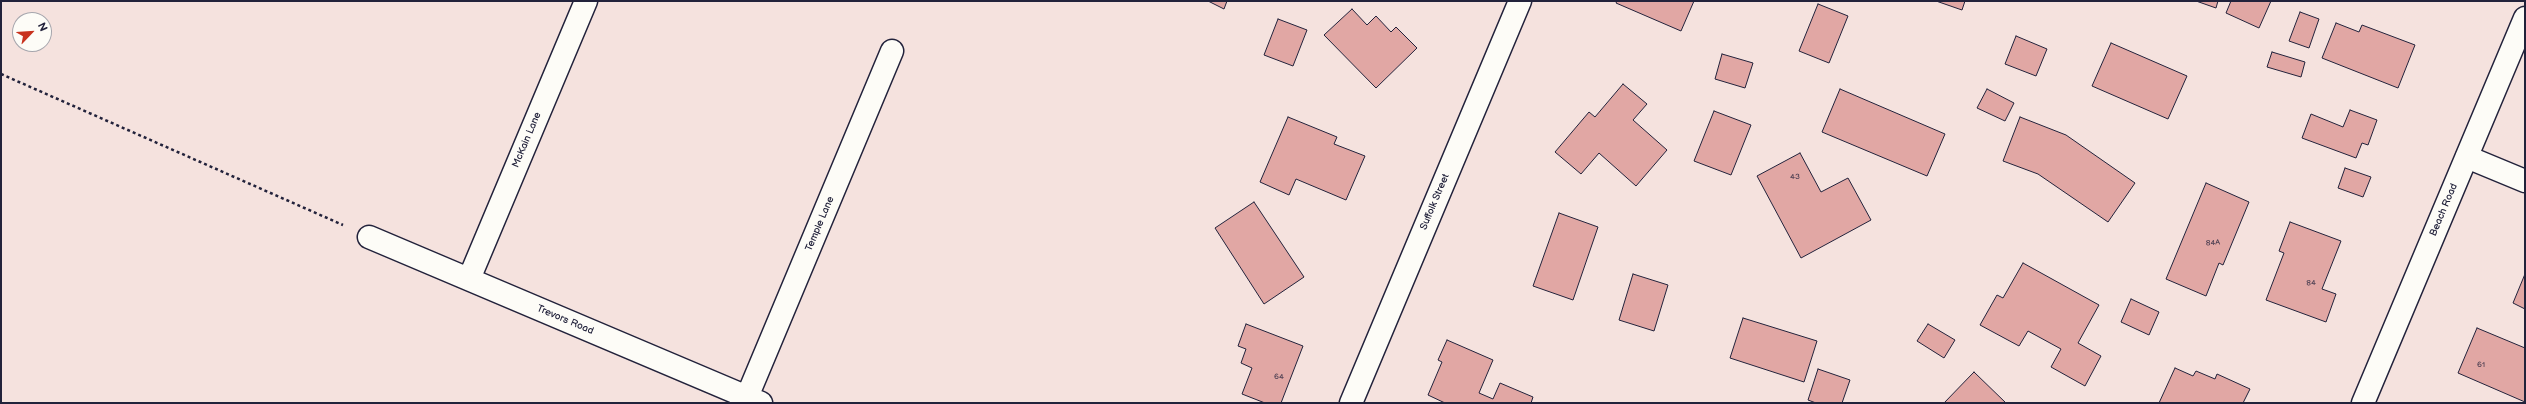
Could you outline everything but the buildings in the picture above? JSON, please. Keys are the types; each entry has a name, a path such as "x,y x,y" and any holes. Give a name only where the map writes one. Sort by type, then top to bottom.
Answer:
{"street":[{"name":"McKain Lane","path":"469,279 586,1"},
{"name":"Suffolk Street","path":"1351,403 1520,1"},
{"name":"Beach Road","path":"2363,403 2525,18"},
{"name":"Temple Lane","path":"754,400 892,51"},
{"path":"2467,157 2525,181"},
{"name":"Trevors Road","path":"369,237 754,400"}],"path":[{"path":"1,74 369,237"}]}
